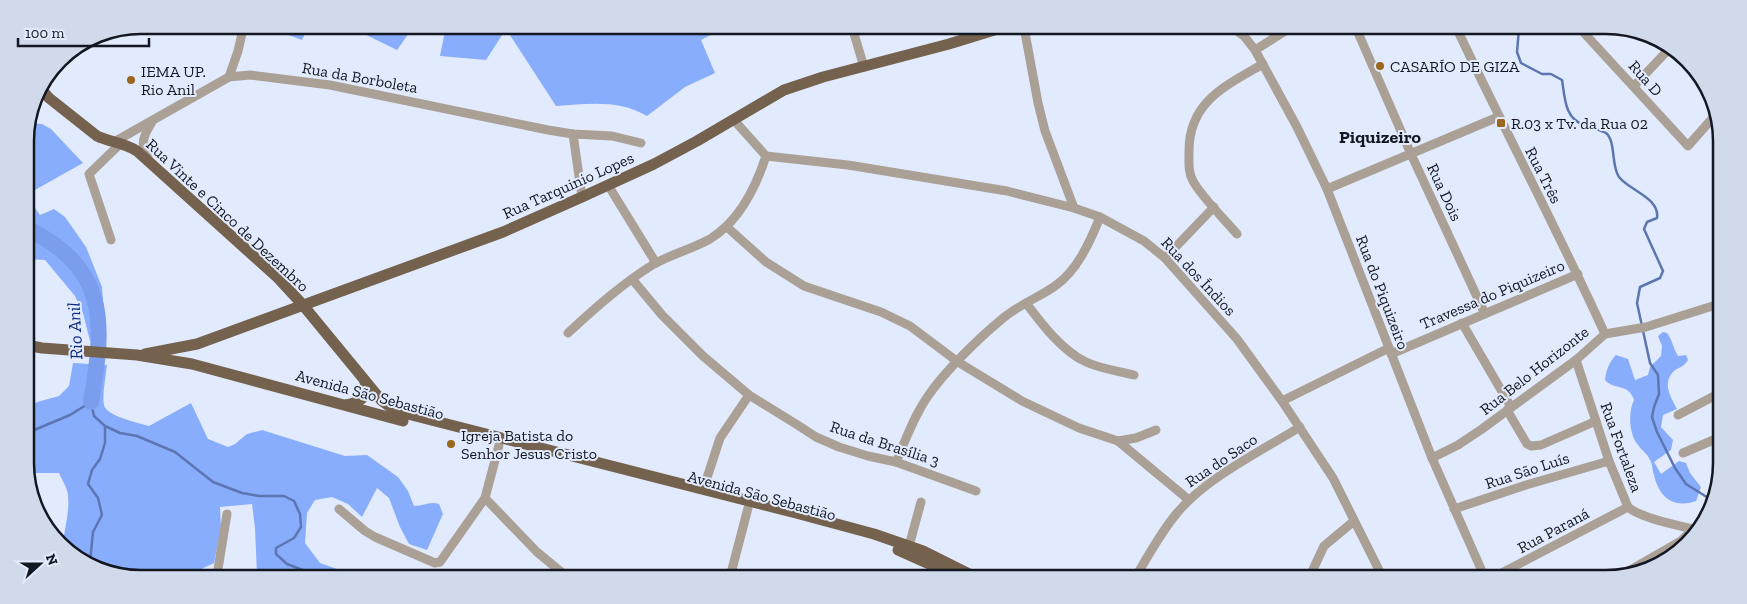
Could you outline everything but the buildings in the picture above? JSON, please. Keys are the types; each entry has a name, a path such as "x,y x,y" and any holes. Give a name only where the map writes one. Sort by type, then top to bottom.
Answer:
{"main road":[{"name":"Rua Tarquinio Lopes","path":"137,355 196,344 503,232 608,185 688,146 784,90 823,77 981,34"},
{"name":"Rua Vinte e Cinco de Dezembro","path":"45,94 105,140 132,148 152,164 271,272 302,304 381,400 396,411"},
{"path":"192,364 188,359 188,352 196,344"},
{"name":"Avenida São Sebastião","path":"34,346 137,355 192,364 879,543 943,570"},
{"path":"346,405 358,402 364,397 366,390 365,382"},
{"name":"Avenida São Sebastião","path":"396,411 796,513 909,546 961,570"}],"street":[{"path":"229,77 242,34"},
{"path":"854,34 864,67"},
{"path":"1025,34 1045,131 1074,208"},
{"name":"Rua do Piquizeiro","path":"1241,34 1255,50 1263,64 1297,127 1327,189 1432,458 1481,570"},
{"path":"1255,50 1280,34"},
{"name":"Rua Dois","path":"1359,34 1411,154 1485,314"},
{"name":"Rua Três","path":"1460,34 1498,117 1578,274 1605,334"},
{"name":"Rua D","path":"1585,34 1688,146 1711,120"},
{"path":"1634,86 1666,52"},
{"path":"1237,234 1193,183 1188,168 1189,140 1194,120 1204,105 1230,83 1263,64"},
{"name":"Rua da Borboleta","path":"111,240 89,174 117,143 229,77 270,77 330,85 573,134 612,136 641,143"},
{"path":"1327,189 1498,117"},
{"path":"568,333 601,303 656,263 710,239 727,227 746,202 759,176 766,156 733,119"},
{"path":"152,122 144,135 143,144 145,153 152,164"},
{"path":"573,134 582,197"},
{"name":"Rua dos Índios","path":"766,156 848,165 1074,208 1100,217 1144,241 1165,258 1237,339 1282,401 1333,478 1379,570"},
{"path":"608,185 656,263"},
{"path":"1165,258 1214,207"},
{"path":"896,462 911,427 924,403 938,384 1011,311 1064,279 1088,244 1100,217"},
{"path":"727,227 766,262 804,286 882,312 910,326 958,362 1029,405 1079,428 1118,441 1189,500"},
{"name":"Travessa do Piquizeiro","path":"1282,401 1390,351 1485,314 1578,274"},
{"name":"Rua da Brasília 3","path":"632,279 682,336 703,356 749,395 816,437 839,447 896,462 976,491"},
{"path":"1026,303 1046,329 1072,353 1085,361 1134,375"},
{"name":"Rua Belo Horizonte","path":"1432,458 1458,445 1576,360 1605,334 1646,327 1713,306"},
{"path":"1462,323 1527,444 1531,446 1541,445 1596,421"},
{"name":"Rua Fortaleza","path":"1576,360 1610,461 1628,507 1633,512 1691,528"},
{"path":"703,490 720,438 749,395"},
{"path":"1678,415 1713,397"},
{"name":"Rua do Saco","path":"1140,570 1177,513 1204,486 1300,427"},
{"path":"1118,441 1136,438 1156,430"},
{"path":"1683,453 1713,440"},
{"path":"339,510 375,537 438,563 485,498 499,445"},
{"name":"Rua São Luís","path":"1454,510 1536,482 1610,461"},
{"path":"485,498 537,552 559,570"},
{"path":"909,546 921,502"},
{"name":"Rua Paraná","path":"1507,570 1628,507"},
{"path":"732,570 748,508"},
{"path":"218,570 227,514"},
{"path":"1313,570 1324,546 1354,521"},
{"path":"1639,565 1676,544"}],"shaded area":[{"path":"286,34 305,34 302,40"},
{"path":"364,34 408,34 397,50"},
{"path":"444,34 503,34 486,60 440,56"},
{"path":"509,34 712,34 701,40 715,73 685,87 647,116 625,107 614,105 556,106"},
{"path":"35,124 42,124 51,129 83,163 34,191"},
{"path":"34,206 40,215 54,209 65,217 86,247 102,287 106,341 90,341 83,313 75,296 45,260 34,259"},
{"path":"1663,332 1669,335 1678,356 1686,355 1688,360 1673,372 1668,381 1672,400 1677,409 1663,415 1661,427 1673,440 1671,450 1654,462 1661,474 1679,461 1686,463 1690,473 1701,487 1696,501 1688,503 1674,502 1663,495 1656,483 1651,462 1638,445 1631,429 1630,417 1634,400 1632,395 1625,389 1612,385 1605,380 1608,367 1616,355 1628,359 1635,380 1648,375 1650,367 1661,356 1662,346 1658,336"},
{"path":"73,363 107,365 104,405 106,409 116,416 149,426 191,403 208,439 228,447 247,434 262,430 345,456 367,455 398,477 408,491 414,506 432,503 439,504 443,514 427,550 409,544 389,498 377,488 362,517 348,504 332,497 315,500 307,513 305,543 320,563 340,570 257,570 252,504 220,507 221,527 214,563 199,570 141,570 113,567 81,552 64,538 68,514 67,490 59,473 35,473 34,404 59,396 69,386"}],"waterway":[{"path":"1519,34 1517,52 1521,63 1542,74 1551,74 1562,80 1569,112 1577,122 1606,133 1611,142 1615,167 1619,177 1649,200 1657,211 1657,218 1647,222 1644,229 1663,271 1660,278 1640,287 1637,303 1650,363 1658,375 1659,394 1652,417 1657,432 1675,468 1686,484 1708,497"},
{"name":"Rio Anil","path":"34,233 53,244 73,261 86,279 94,300 98,322 98,346 91,402"},
{"path":"34,430 70,415 91,402 94,416 105,426 120,433 137,436 175,452 213,482 242,493 259,496 284,496 294,501 300,514 301,527 294,538 276,548 276,554 287,564 303,570"},
{"path":"90,557 93,532 102,515 98,498 88,484 92,470 100,459 105,443 105,426"}],"place":[{"name":"CASARÍO DE GIZA","path":"1380,66"},
{"name":"IEMA UP. Rio Anil","path":"131,80"},
{"name":"R.03 x Tv. da Rua 02","path":"1501,123"},
{"name":"Igreja Batista do Senhor Jesus Cristo","path":"451,444"}],"district":[{"name":"Piquizeiro","path":"1380,137"}]}
